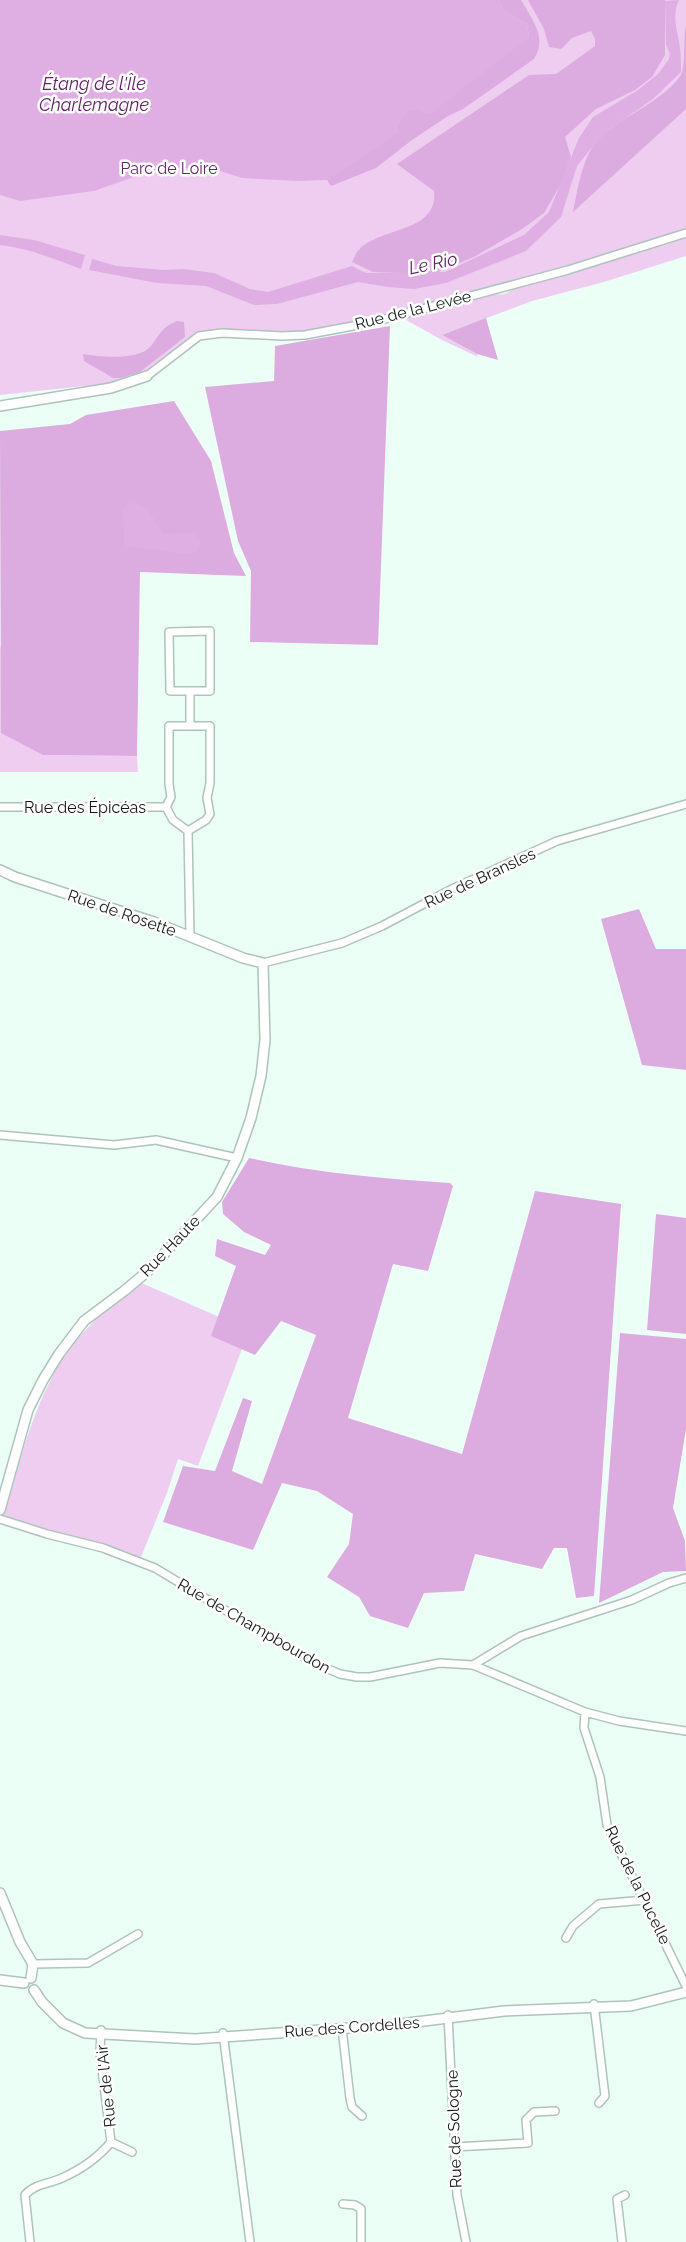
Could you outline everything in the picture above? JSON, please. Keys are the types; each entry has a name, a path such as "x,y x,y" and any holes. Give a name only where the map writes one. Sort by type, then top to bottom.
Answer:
{"street":[{"name":"Rue de la Levée","path":"147,376 199,336 222,333 304,335 374,322 568,270 686,233"},
{"path":"0,406 111,388 147,376"},
{"path":"210,631 210,691 190,691 170,692 169,632 210,631"},
{"path":"190,691 190,726 210,726 210,783 207,798 210,813 206,820 188,831 190,937"},
{"name":"Rue des Épicéas","path":"166,807 172,792 169,726 190,726"},
{"name":"Rue de Bransles","path":"263,963 342,943 557,841 686,804"},
{"name":"Rue des Épicéas","path":"1,809 166,807"},
{"name":"Rue des Épicéas","path":"166,807 173,820 188,831"},
{"name":"Rue de Rosette","path":"0,870 15,877 154,922 243,958 263,963"},
{"name":"Rue Haute","path":"0,1510 28,1410 63,1347 84,1321 148,1271 217,1197 237,1158 261,1076 265,1040 263,963"},
{"path":"2,1135 114,1145 156,1140 237,1158"},
{"name":"Rue de Champbourdon","path":"0,1519 103,1548 155,1568 312,1662 340,1674 370,1677 440,1663 473,1665 585,1712 619,1721 686,1731"},
{"path":"473,1665 521,1636 632,1600 686,1578"},
{"name":"Rue de la Pucelle","path":"585,1712 584,1728 600,1777 607,1826 619,1852 629,1866 686,1986"},
{"path":"0,1893 20,1942 33,1964 28,1980 0,1980"},
{"path":"566,1938 573,1926 599,1904 645,1900"},
{"path":"33,1964 88,1963 138,1934"},
{"name":"Rue des Cordelles","path":"28,1980 37,1983 34,1990 42,2002 63,2023 74,2030 195,2039 342,2028 504,2012 631,2006 686,1992"},
{"path":"594,2006 605,2096 599,2103"},
{"name":"Rue de Sologne","path":"448,2017 457,2195 466,2242"},
{"path":"342,2028 352,2107 362,2116"},
{"name":"Rue de l'Air","path":"101,2033 100,2054 111,2142"},
{"path":"223,2036 250,2242"},
{"path":"454,2147 528,2144 526,2120 534,2112 555,2111"},
{"name":"Rue de l'Air","path":"111,2142 132,2152"},
{"name":"Rue de l'Air","path":"30,2242 25,2195 31,2188 62,2178 92,2162 111,2142"},
{"path":"622,2242 617,2199 625,2195"},
{"path":"343,2204 356,2205 361,2209 361,2242"}],"green space":[{"name":"Parc de Loire","path":"0,0 686,0 686,229 513,282 322,330 282,334 230,330 201,332 143,373 113,383 0,395"},
{"path":"686,236 686,256 604,282 532,301 442,335 477,354 478,357 406,320 409,316 489,295 505,294 514,289"},
{"path":"0,646 43,755 137,756 138,772 0,772"},
{"path":"137,1281 249,1330 198,1466 178,1459 141,1557 4,1517 33,1420 59,1365 85,1331"}],"shaded area":[{"path":"499,0 521,0 530,15 539,36 538,51 534,59 463,109 448,116 412,140 376,168 331,186 327,180 398,132 397,125 409,109 418,110 529,37 527,24 503,10"},
{"path":"528,0 665,0 665,55 652,77 635,90 596,109 565,137 571,157 561,184 544,213 522,229 474,257 433,274 373,272 352,262 358,251 368,243 418,222 427,215 433,205 434,191 397,164 529,75 556,74 595,46 595,39 591,31 572,38 561,49 549,47 544,29"},
{"path":"686,25 686,109 573,212 583,167 597,141 620,122 659,96 681,75"},
{"path":"486,318 498,360 477,354 442,335"},
{"path":"177,321 184,322 185,337 140,372 113,378 84,361 83,354 119,357 145,351 164,329"},
{"path":"390,326 378,645 250,642 251,571 238,541 205,387 274,381 275,346"},
{"path":"174,401 211,461 234,553 246,576 140,572 137,756 43,755 1,733 0,431 70,424 86,415"},
{"path":"639,909 656,949 686,949 686,1070 642,1065 601,919"},
{"path":"249,1158 324,1171 450,1183 453,1186 428,1271 393,1264 348,1418 462,1454 535,1191 621,1204 594,1596 576,1598 567,1548 554,1548 542,1569 475,1554 464,1591 424,1593 408,1628 370,1616 359,1597 327,1577 349,1544 353,1514 317,1491 282,1483 253,1550 163,1522 183,1466 215,1471 243,1398 252,1401 232,1471 262,1484 316,1335 281,1321 255,1355 211,1336 236,1266 215,1256 217,1239 265,1255 271,1245 244,1232 223,1214 222,1202"},
{"path":"656,1214 686,1218 686,1334 647,1330"},
{"path":"620,1333 686,1339 686,1429 673,1508 685,1541 686,1571 663,1572 599,1603"}],"water":[{"name":"Étang de l'Île Charlemagne","path":"0,0 499,0 503,10 527,24 529,37 429,115 418,110 409,110 397,125 399,132 327,180 242,178 214,169 179,168 148,172 94,191 20,201 0,195"},
{"path":"679,0 675,18 681,72 653,99 610,129 594,145 577,166 561,217 526,251 446,283 414,289 358,282 277,304 254,305 206,286 157,283 89,270 92,259 117,266 164,270 183,269 214,273 250,289 268,292 352,266 366,273 445,272 524,235 549,212 579,138 593,117 638,90 658,74 669,59 670,54 666,45 665,1"},
{"path":"0,235 34,240 85,255 81,269 31,251 0,245"},
{"path":"129,502 146,507 164,534 194,533 200,540 196,552 186,554 126,546 123,509"}],"water label":[{"name":"Le Rio","path":"433,263"}]}
